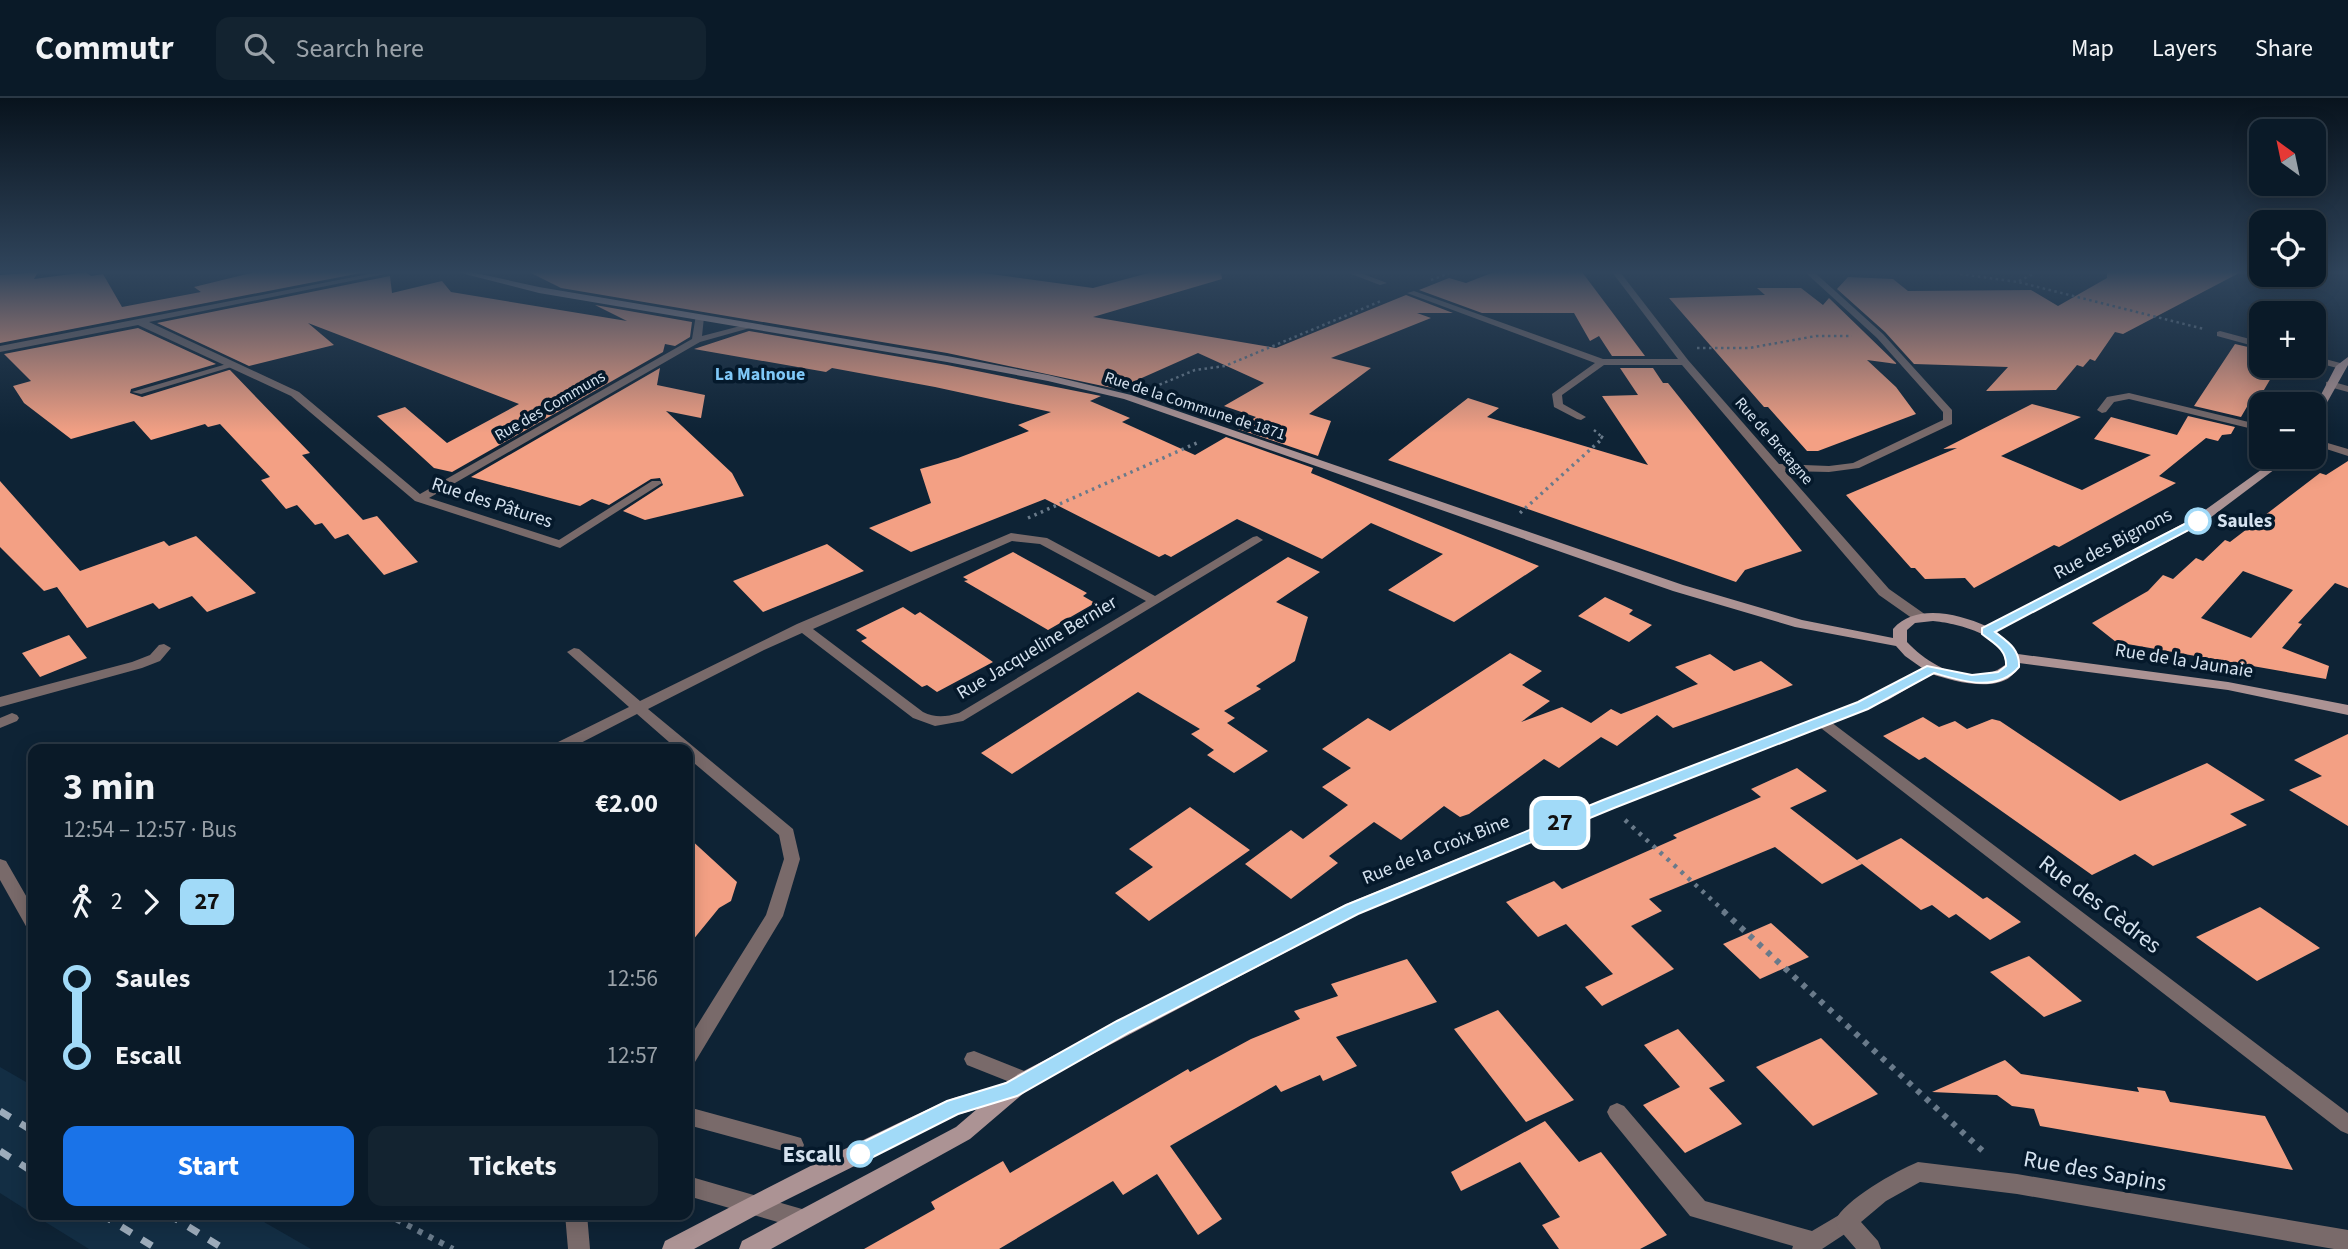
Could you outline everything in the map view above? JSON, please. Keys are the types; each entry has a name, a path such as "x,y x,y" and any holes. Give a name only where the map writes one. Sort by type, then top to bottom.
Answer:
{"street":[{"path":"0,349 115,326"},
{"name":"Rue des Pâtures","path":"148,326 295,394 419,499 560,544 656,483"},
{"path":"697,341 698,326"},
{"name":"Rue de la Commune de 1871","path":"752,326 1035,375 1127,397 1755,613 1816,628 1900,643"},
{"name":"Rue des Communs","path":"419,499 697,341 752,326"},
{"path":"1502,326 1602,362 1685,362"},
{"name":"Rue de Bretagne","path":"1658,326 1685,362 1884,592 1921,618"},
{"path":"1778,467 1829,469 1855,466 1948,422 1948,412 1869,326"},
{"path":"2220,334 2249,342"},
{"path":"2326,361 2344,363 2326,392"},
{"path":"1581,417 1558,405 1557,394 1602,362"},
{"path":"137,392 233,365"},
{"path":"2330,384 2348,389"},
{"path":"2102,410 2111,399 2129,396 2249,425"},
{"path":"2326,446 2348,453"},
{"name":"Rue des Bignons","path":"1986,631 2198,521 2270,469"},
{"name":"Rue Jacqueline Bernier","path":"567,744 802,627 1001,540 1022,537 1044,541 1153,600"},
{"name":"Rue Jacqueline Bernier","path":"802,627 918,715 938,722 964,716 1153,600 1174,592 1257,540"},
{"path":"1921,618 1946,618 1986,631 2008,648 2013,658 2012,667 2007,674 1992,679 1958,677 1932,668 1912,656 1900,643 1898,635 1904,624 1921,618"},
{"path":"0,702 146,662 155,658 164,648"},
{"path":"574,652 680,744"},
{"name":"Rue de la Jaunaie","path":"2013,658 2228,686 2348,710"},
{"name":"Rue de la Croix Bine","path":"673,1249 756,1204 953,1107 1018,1085 1352,909 1608,804 1883,697 1932,668"},
{"name":"Rue des Cèdres","path":"1822,722 2348,1125"},
{"path":"693,755 787,833 792,859 775,916 693,1048"},
{"path":"0,865 28,914"},
{"path":"974,1059 1018,1085"},
{"name":"Rue de la Croix Bine","path":"750,1249 963,1133 1018,1085"},
{"path":"1617,1112 1698,1209 1809,1245"},
{"path":"693,1117 794,1145"},
{"name":"Rue des Sapins","path":"1809,1245 1846,1221 1879,1194 1918,1172 2017,1184 2348,1241"},
{"path":"693,1187 802,1219"},
{"path":"577,1220 579,1249"},
{"path":"1846,1221 1870,1249"}],"path":[{"path":"1127,397 1195,370 1226,366 1321,326"},
{"path":"2188,326 2220,334"},
{"path":"1676,348 1749,348 1816,336 1880,336"},
{"path":"1505,527 1603,438 1581,417"},
{"path":"1608,804 2017,1184"},
{"path":"400,1220 453,1249"}],"shaded area":[{"path":"0,1067 28,1083 28,1211 0,1193"},
{"path":"42,1220 261,1220 311,1249 89,1249"}],"building":[{"path":"0,326 89,326 0,343"},
{"path":"163,326 311,326 334,345 249,366"},
{"path":"315,326 692,326 690,337 675,346 665,344 663,352 452,472 434,468 377,416 405,407 447,443 519,404"},
{"path":"785,326 1144,326 1276,348 1331,326 1412,326 1331,358 1371,368 1309,414 1331,421 1318,456 1238,429 1256,417 1224,406 1264,383 1198,353 1117,389 947,353"},
{"path":"1581,326 1622,326 1645,356 1612,356 1599,336 1590,341"},
{"path":"1693,326 1858,326 1897,364 1867,360 1896,387 1916,414 1818,451 1807,451 1768,407 1764,407"},
{"path":"1878,326 2139,326 2123,334 2115,332 2095,361 2090,359 2083,367 2077,365 2056,390 1986,391 2008,367 1914,364"},
{"path":"138,328 216,364 131,389 130,393 142,397 230,370 310,453 302,455 363,520 377,516 418,562 384,575 348,534 335,539 322,523 315,525 297,505 286,509 261,480 270,477 220,424 208,427 205,424 151,440 134,421 71,439 24,403 13,386 31,381 4,354"},
{"path":"749,331 947,365 1101,396 1090,401 1130,418 1122,422 1195,455 1226,437 1313,468 1311,473 1539,566 1454,622 1388,590 1443,554 1371,523 1322,559 1237,519 1171,557 1165,554 1159,557 1045,499 911,552 869,528 931,503 920,469 958,458 1029,431 1018,425 1051,412 832,368 826,372 694,349"},
{"path":"2235,344 2249,347 2249,378 2271,378 2263,392 2249,392 2249,403 2241,417 2194,406"},
{"path":"660,368 657,385 705,395 701,418 666,411 732,473 744,496 645,520 623,511 663,485 660,478 651,479 609,505 592,499 580,506 471,477"},
{"path":"1620,368 1653,368 1663,383 1668,383 1802,551 1745,570 1736,582 1388,460 1468,398 1499,408 1487,417 1648,465 1602,396 1638,395"},
{"path":"2032,404 2081,417 2001,456 2082,490 2151,455 2094,439 2111,417 2177,435 2188,416 2235,427 2231,434 2222,435 2218,441 2206,438 2159,476 2176,483 2059,547 2054,545 1974,588 1965,578 1925,579 1915,568 1911,568 1846,495 1957,448 1943,449"},
{"path":"2348,461 2348,588 2335,583 2298,623 2302,624 2282,648 2329,666 2326,679 2116,642 2092,623 2148,591 2163,575 2173,579 2196,558 2203,561 2225,540 2230,542 2320,473 2326,475","holes":["2243,571 2293,590 2251,638 2201,618"]},
{"path":"0,481 80,571 164,541 169,546 196,536 256,593 207,612 192,596 159,609 153,603 87,628 57,587 44,591 0,547"},
{"path":"827,544 864,571 763,612 733,581"},
{"path":"1013,552 1087,593 1083,596 1095,603 1048,630 964,581 968,580 963,577"},
{"path":"1288,557 1320,572 1276,602 1308,617 1295,661 1256,686 1261,689 1224,711 1235,718 1227,723 1268,751 1234,773 1207,755 1214,750 1191,734 1200,729 1138,692 1012,774 981,753"},
{"path":"1605,597 1633,610 1629,614 1652,625 1629,642 1578,616"},
{"path":"903,607 915,615 920,612 993,662 937,692 927,685 922,687 861,641 867,638 856,630"},
{"path":"69,635 87,658 40,677 22,653"},
{"path":"1510,653 1542,671 1522,685 1550,701 1521,722 1562,707 1591,723 1611,709 1621,714 1698,684 1675,667 1710,654 1734,671 1761,661 1793,685 1673,728 1657,715 1617,746 1601,737 1559,768 1544,759 1469,814 1460,817 1444,806 1401,840 1374,822 1329,856 1338,863 1291,899 1245,864 1291,830 1303,839 1348,805 1322,787 1351,768 1322,749 1368,718 1390,731"},
{"path":"1923,717 1939,727 1955,721 1967,729 1992,719 2000,721 2120,801 2207,763 2265,800 2230,814 2247,825 2153,866 2135,854 2092,875 1925,757 1919,760 1883,736"},
{"path":"2348,734 2348,826 2289,790 2322,776 2294,760"},
{"path":"1797,768 1827,791 1790,808 1862,864 1822,884 1775,847 1649,899 1662,911 1631,926 1674,969 1602,1006 1585,987 1613,974 1566,924 1538,937 1506,902 1554,881 1562,889 1677,838 1673,835 1761,797 1751,789"},
{"path":"1190,807 1250,850 1149,921 1115,893 1153,867 1129,849"},
{"path":"1901,838 1983,899 1987,897 2021,922 1990,940 1956,914 1949,918 1932,905 1921,910 1857,860"},
{"path":"693,842 737,882 731,901 719,908 693,940"},
{"path":"2260,907 2320,948 2257,981 2196,937"},
{"path":"1771,923 1809,957 1760,979 1723,944"},
{"path":"2029,956 2082,1001 2044,1017 1990,972"},
{"path":"1407,959 1437,1002 1336,1037 1357,1066 1323,1081 1320,1075 1281,1092 1276,1085 1170,1146 1222,1219 1198,1235 1157,1174 1123,1195 1113,1181 999,1249 864,1249 935,1209 931,1202 1003,1161 1010,1173 1188,1069 1190,1072 1251,1039 1300,1019 1294,1011 1338,996 1331,984"},
{"path":"1498,1010 1574,1100 1526,1122 1454,1029"},
{"path":"1678,1029 1725,1081 1709,1088 1742,1124 1685,1153 1643,1105 1680,1087 1644,1045"},
{"path":"1821,1038 1878,1094 1813,1126 1756,1067"},
{"path":"2005,1060 2021,1074 2139,1092 2137,1087 2165,1091 2170,1102 2265,1116 2293,1170 2040,1126 2034,1109 2012,1106 1997,1095 1932,1092"},
{"path":"1545,1121 1579,1162 1601,1152 1667,1235 1640,1249 1559,1249 1542,1225 1560,1217 1520,1162 1461,1191 1451,1172"}],"railway":[{"path":"0,1111 28,1128"},
{"path":"0,1151 28,1169"},
{"path":"111,1220 157,1249"},
{"path":"178,1220 224,1249"}],"bus line":[{"name":"27","path":"860,1154 953,1107 1011,1090 1124,1026 1352,909 1608,804 1883,697 1932,668 1972,679 1992,679 2007,674 2012,667 2013,658 1999,639 1986,631 2020,616 2198,521"}],"place":[{"name":"Saules","path":"2198,521"},
{"name":"Escall","path":"860,1154"}],"district":[{"name":"La Malnoue","path":"760,374"}]}
